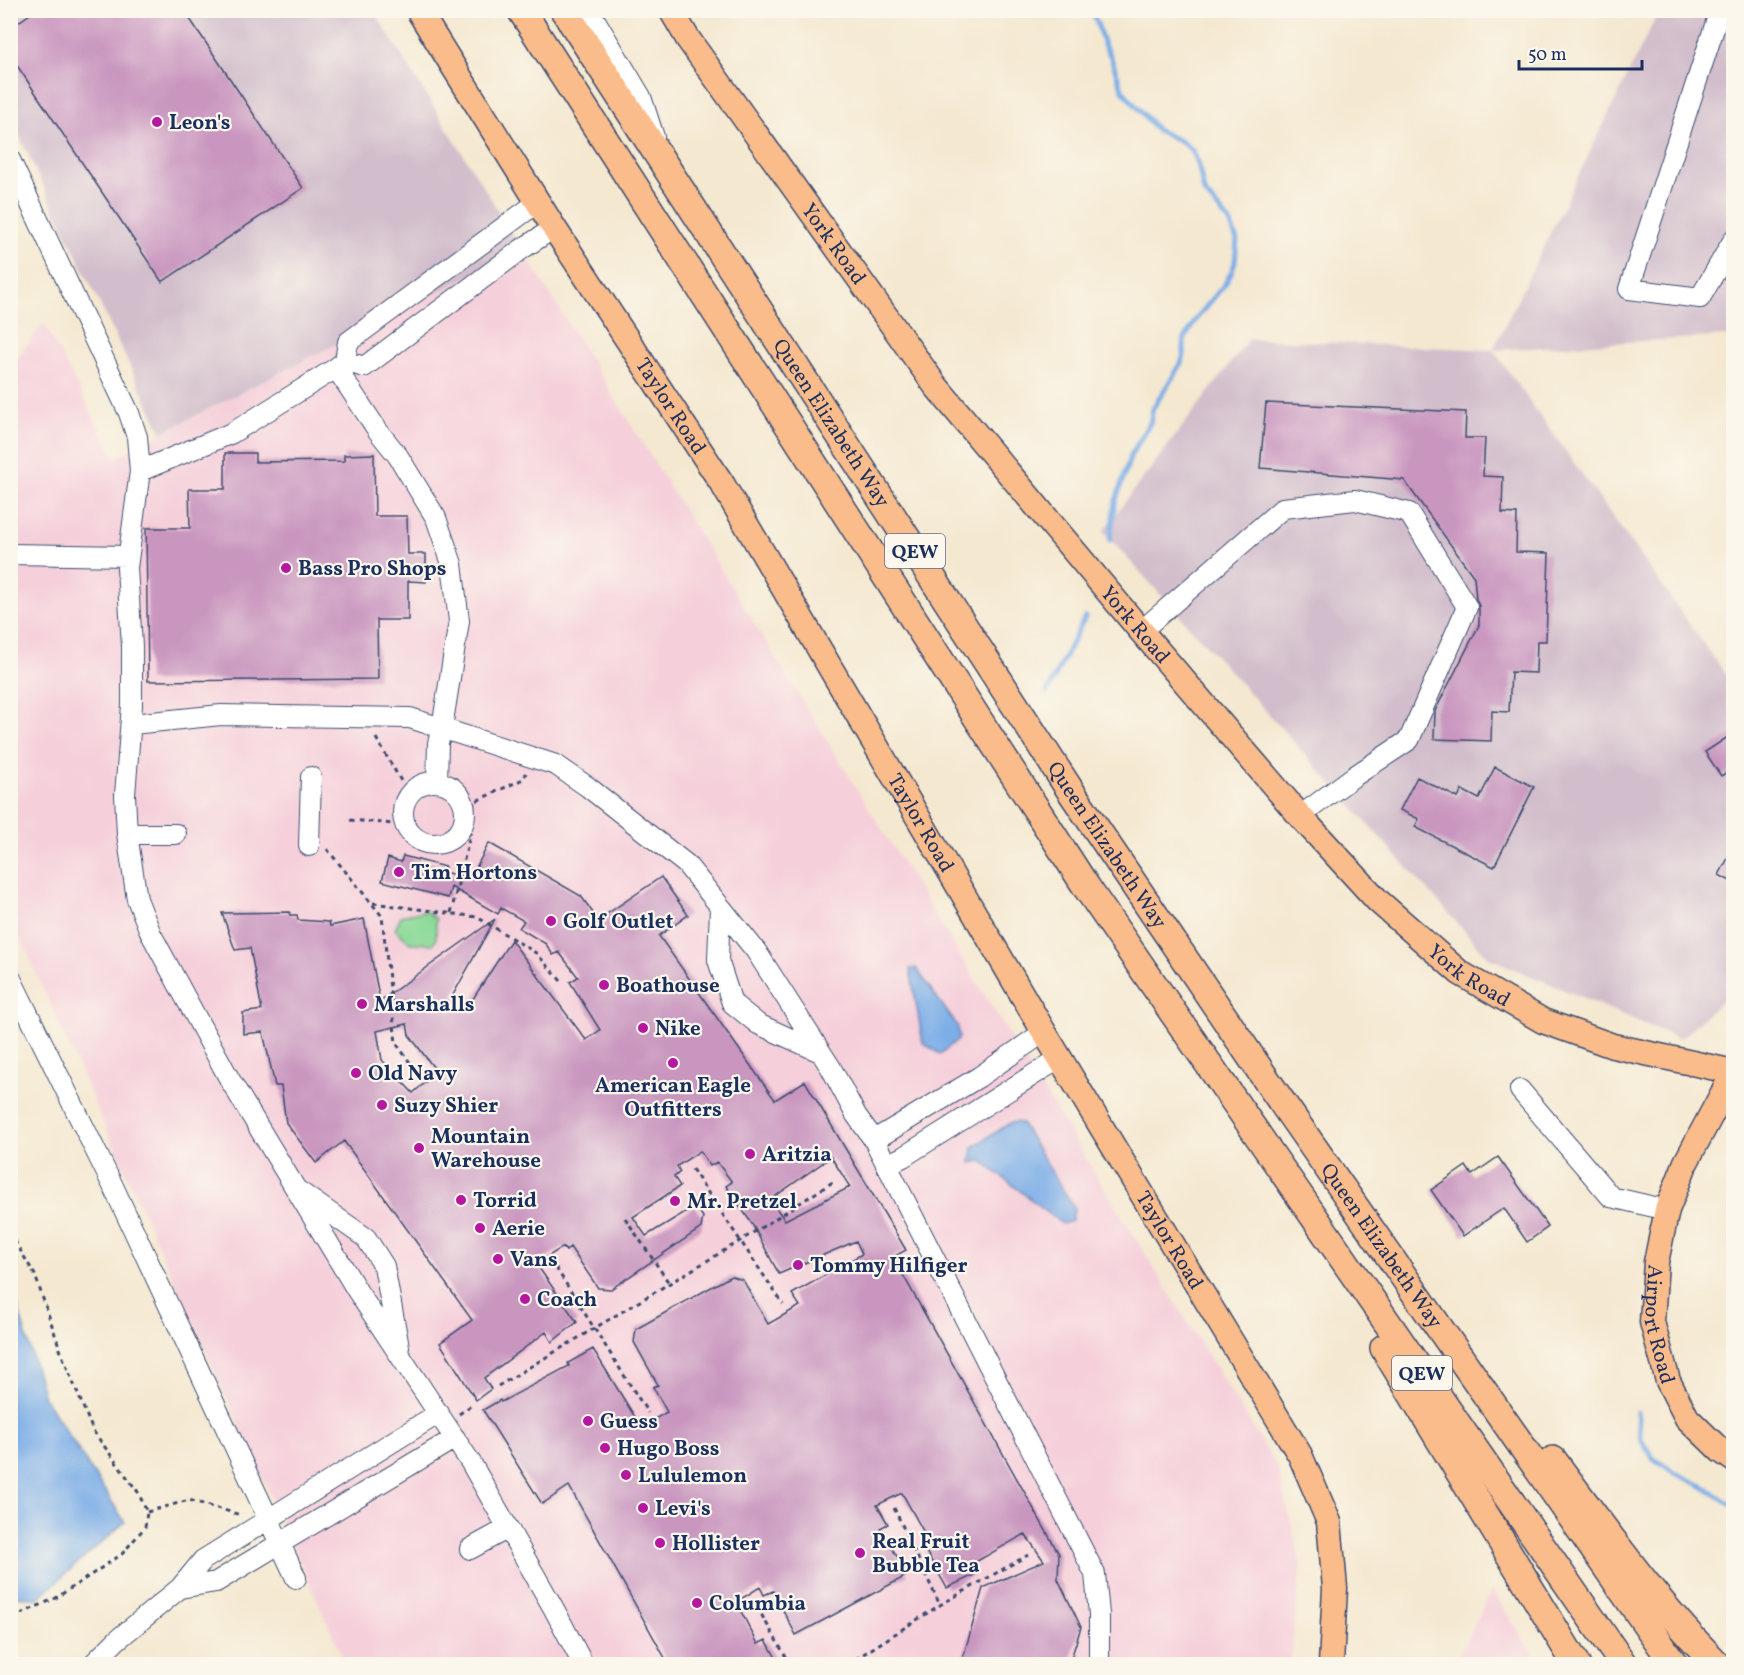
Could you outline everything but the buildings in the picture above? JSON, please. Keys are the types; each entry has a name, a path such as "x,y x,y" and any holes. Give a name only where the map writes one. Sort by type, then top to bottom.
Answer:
{"highway":[{"name":"Queen Elizabeth Way","path":"521,10 1086,888 1623,1665"},
{"name":"Queen Elizabeth Way","path":"564,10 1070,790 1272,1088 1674,1665"},
{"path":"1220,1081 1576,1665"},
{"path":"1272,1088 1640,1576 1717,1665"}],"main road":[{"name":"Taylor Road","path":"418,10 554,228 723,485 1044,1032 1300,1455 1329,1522 1335,1587 1331,1665"},
{"name":"York Road","path":"671,10 688,39 935,385 1141,631 1300,816 1378,901 1460,973 1543,1021 1613,1046 1734,1072"},
{"name":"Airport Road","path":"1734,1072 1686,1162 1666,1210 1655,1274 1652,1322 1668,1381 1688,1418 1721,1451 1734,1460"}],"street":[{"path":"589,10 641,97 663,162"},
{"path":"1720,10 1629,289 1700,298 1734,239"},
{"path":"10,160 129,413 137,437 140,471 127,568 132,646 132,724 125,795 127,834 137,899 151,934 230,1080 353,1284 455,1438 584,1665"},
{"path":"437,782 438,742 459,621 452,564 436,518 398,456 378,431 341,364 348,342 538,202"},
{"path":"140,471 232,433 341,364 364,367 522,249 554,228"},
{"path":"1141,631 1283,508 1355,500 1409,513 1467,607 1409,740 1300,816"},
{"path":"10,554 128,556"},
{"path":"132,724 221,715 410,718 556,765 588,787 686,864 756,951 874,1140 1095,1574 1099,1614 1099,1665"},
{"path":"310,777 315,843"},
{"path":"437,782 454,789 464,805 465,833 444,842 426,843 417,839 405,825 404,804 409,794 417,787 437,782"},
{"path":"127,834 176,834"},
{"path":"720,906 718,960 732,1004 758,1024 820,1052"},
{"path":"10,977 112,1184 296,1578"},
{"path":"874,1140 978,1077 1044,1032"},
{"path":"886,1165 903,1157 1060,1058"},
{"path":"1520,1090 1611,1197 1666,1210"},
{"path":"295,1189 366,1238 384,1266 400,1355"},
{"path":"93,1665 117,1640 180,1588 203,1560 439,1413"},
{"path":"180,1588 216,1582 455,1438"},
{"path":"470,1549 508,1528"}],"path":[{"path":"376,738 401,781"},
{"path":"451,913 465,833 474,802 523,779 535,758"},
{"path":"350,820 405,825"},
{"path":"315,843 382,916 396,1043 419,1075"},
{"path":"371,903 477,917 536,953 562,982"},
{"path":"692,1169 783,1304"},
{"path":"498,1386 740,1241 836,1180"},
{"path":"625,1218 669,1283"},
{"path":"10,1233 35,1275 62,1355 93,1431 138,1492 147,1512 146,1527 122,1554 56,1598 16,1616 10,1615"},
{"path":"556,1268 648,1413"},
{"path":"147,1512 189,1500 245,1515"},
{"path":"894,1508 940,1605"},
{"path":"848,1665 940,1605 1028,1555"},
{"path":"757,1607 790,1665"}],"shaded area":[{"path":"17,10 374,11 522,249 162,433 11,119 10,14"},
{"path":"1659,11 1733,11 1734,329 1729,336 1493,350"},
{"path":"522,249 1278,1468 1301,1565 1290,1664 346,1664 11,917 10,366 44,323 115,458"},
{"path":"1249,339 1493,350 1733,685 1733,987 1731,992 1680,1039 1489,958 1103,531"},
{"path":"1492,1590 1539,1664 1455,1664"}],"green space":[{"path":"426,911 436,919 436,940 432,944 410,943 395,929 401,916"}],"water":[{"path":"916,968 958,1027 959,1039 940,1054 923,1043 910,969"},
{"path":"1010,1123 1022,1124 1074,1208 1072,1221 1062,1224 982,1161 971,1163 973,1147"},
{"path":"10,1295 16,1301 44,1397 125,1522 37,1599 11,1595"}],"waterway":[{"path":"1090,10 1123,91 1157,130 1180,141 1192,150 1198,163 1204,192 1230,222 1237,240 1232,271 1225,284 1196,319 1184,340 1184,355 1181,364 1153,408 1150,423 1131,455 1115,503 1110,540"},
{"path":"1047,692 1085,617"},
{"path":"1637,1412 1641,1440 1653,1458 1734,1506"}],"place":[{"name":"Leon's","path":"157,122"},
{"name":"Bass Pro Shops","path":"286,568"},
{"name":"Tim Hortons","path":"399,872"},
{"name":"Golf Outlet","path":"551,921"},
{"name":"Boathouse","path":"604,985"},
{"name":"Marshalls","path":"362,1004"},
{"name":"Nike","path":"643,1028"},
{"name":"American Eagle Outfitters","path":"673,1063"},
{"name":"Old Navy","path":"356,1073"},
{"name":"Suzy Shier","path":"382,1105"},
{"name":"Mountain Warehouse","path":"419,1148"},
{"name":"Aritzia","path":"750,1154"},
{"name":"Torrid","path":"461,1200"},
{"name":"Mr. Pretzel","path":"675,1201"},
{"name":"Aerie","path":"480,1228"},
{"name":"Vans","path":"498,1259"},
{"name":"Tommy Hilfiger","path":"798,1265"},
{"name":"Coach","path":"525,1299"},
{"name":"Guess","path":"588,1421"},
{"name":"Hugo Boss","path":"605,1448"},
{"name":"Lululemon","path":"626,1475"},
{"name":"Levi's","path":"643,1508"},
{"name":"Hollister","path":"660,1543"},
{"name":"Real Fruit Bubble Tea","path":"860,1553"},
{"name":"Columbia","path":"697,1603"}]}
